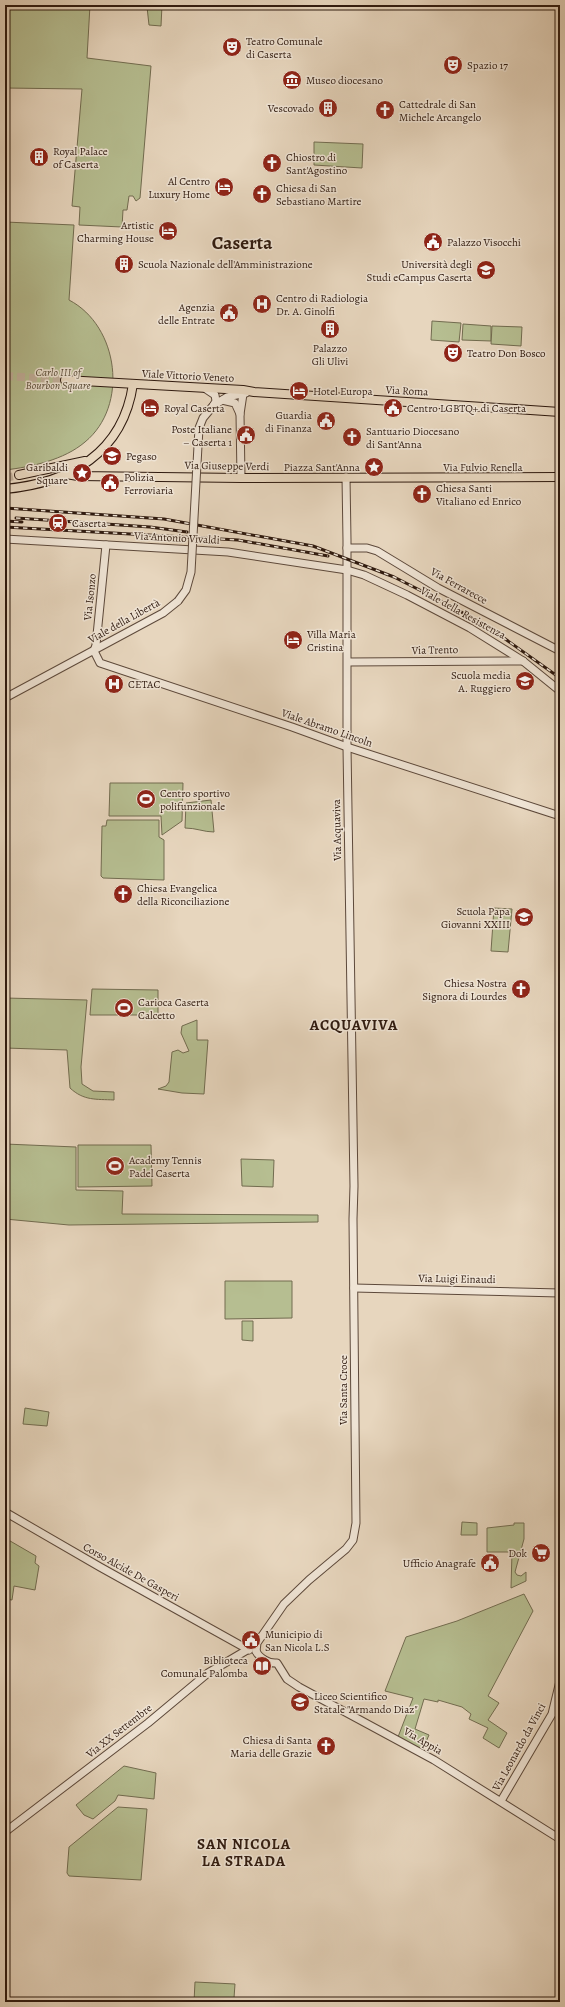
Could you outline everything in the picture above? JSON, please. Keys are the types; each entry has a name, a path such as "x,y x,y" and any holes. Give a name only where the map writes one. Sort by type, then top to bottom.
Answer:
{"main road":[{"path":"65,380 133,384"},
{"name":"Viale Vittorio Veneto","path":"95,457 110,442 121,424 128,407 133,384 210,390 243,390 254,392"},
{"name":"Via Roma","path":"254,392 560,412"},
{"path":"5,489 32,485 66,474 95,457"},
{"path":"19,475 69,465 95,457"},
{"name":"Via Giuseppe Verdi","path":"66,474 241,478 346,477"},
{"name":"Via Fulvio Renella","path":"346,477 560,477"}],"street":[{"path":"210,390 243,394"},
{"path":"210,390 216,399 215,404"},
{"path":"215,404 228,397 254,392"},
{"path":"241,478 240,414 243,394"},
{"path":"215,404 225,400 233,402 238,407 240,414"},
{"name":"Viale della Libertà","path":"5,698 163,613 178,601 186,590 191,572 199,428 203,418 215,404"},
{"name":"Via Acquaviva","path":"346,477 348,662 347,747 353,1090"},
{"name":"Via Antonio Vivaldi","path":"5,539 228,552 347,570"},
{"name":"Via Isonzo","path":"94,651 96,645 106,545"},
{"name":"Via Ferrarecce","path":"347,548 368,548 377,551 438,588 560,651"},
{"name":"Viale della Resistenza","path":"347,570 364,575 407,595 470,628 523,661 560,691"},
{"name":"Viale Abramo Lincoln","path":"94,651 100,663 292,727 347,747 560,816"},
{"name":"Via Trento","path":"348,662 523,661"},
{"name":"Via Santa Croce","path":"256,1651 257,1643 284,1604 309,1580 346,1549 353,1540 356,1523 354,1444 353,1090"},
{"name":"Via Luigi Einaudi","path":"354,1288 560,1293"},
{"name":"Corso Alcide De Gasperi","path":"5,1512 247,1650"},
{"path":"247,1650 256,1651"},
{"name":"Via XX Settembre","path":"5,1832 143,1726 208,1673 247,1650"},
{"name":"Via Appia","path":"256,1651 260,1656 270,1662 277,1663 287,1679 299,1687 400,1741 501,1801 560,1839"},
{"name":"Via Leonardo da Vinci","path":"501,1801 552,1714 560,1681"}],"green space":[{"path":"5,5 90,5 87,58 151,66 140,198 136,201 133,196 129,196 127,210 123,210 122,227 79,225 80,207 72,206 82,89 5,88"},
{"path":"107,5 162,5 161,26 149,25 147,7"},
{"path":"314,142 363,144 362,168 314,165"},
{"name":"Carlo III of Bourbon Square","path":"5,222 74,225 69,300 86,312 99,328 108,347 112,367 112,388 108,408 99,427 85,442 67,454 47,462 5,470"},
{"path":"432,321 461,323 459,342 431,340"},
{"path":"463,324 491,326 491,341 462,340"},
{"path":"492,326 522,327 521,346 491,344"},
{"name":"Centro sportivo polifunzionale","path":"110,783 183,783 182,821 162,835 161,816 109,816"},
{"path":"211,800 214,832 185,828 186,803"},
{"path":"107,820 159,820 159,837 164,840 164,880 103,878 101,876 102,826 106,826"},
{"path":"494,908 512,909 508,952 491,951"},
{"name":"Carioca Caserta Calcetto","path":"92,989 158,990 158,1015 90,1015"},
{"path":"5,998 87,1000 81,1067 82,1084 93,1091 114,1092 114,1100 85,1097 70,1088 67,1050 5,1048"},
{"path":"197,1020 197,1040 208,1040 204,1094 182,1093 158,1089 166,1086 169,1082 172,1052 178,1050 183,1053 189,1051 181,1033 182,1026"},
{"path":"5,1144 76,1147 76,1190 123,1191 122,1214 318,1215 318,1222 69,1225 5,1219"},
{"name":"Academy Tennis Padel Caserta","path":"78,1145 151,1145 152,1186 78,1187"},
{"path":"241,1159 274,1160 273,1187 242,1186"},
{"path":"225,1281 292,1281 292,1318 225,1319"},
{"path":"242,1321 253,1321 253,1341 242,1340"},
{"path":"25,1408 49,1412 47,1426 23,1424"},
{"path":"462,1522 477,1523 477,1535 461,1535"},
{"path":"514,1523 524,1523 524,1539 515,1572 517,1575 521,1576 526,1572 526,1581 511,1588 512,1552 487,1552 487,1528 514,1525"},
{"path":"5,1538 36,1556 35,1563 39,1566 35,1590 14,1586 12,1600 5,1599"},
{"path":"524,1594 533,1611 488,1696 499,1703 488,1720 507,1733 499,1748 483,1738 488,1728 469,1719 471,1714 462,1707 438,1700 438,1702 424,1699 415,1729 429,1735 422,1751 398,1737 413,1698 385,1691 406,1637 457,1621"},
{"path":"124,1766 156,1773 154,1799 118,1795 115,1801 93,1819 84,1815 76,1805"},
{"path":"118,1807 147,1809 141,1880 69,1876 67,1873 69,1847"},
{"path":"195,1982 235,1984 234,1998 266,2000 266,2002 194,2002"}],"tunnel":[{"path":"5,376 65,380"},
{"path":"5,478 19,475"}],"railway":[{"path":"5,508 164,519 313,546 394,577 451,606 494,631 560,678"},
{"path":"16,518 150,527 187,532"},
{"path":"5,521 22,522"},
{"path":"5,527 238,540 328,556"}],"place":[{"name":"Teatro Comunale di Caserta","path":"232,47"},
{"name":"Spazio 17","path":"453,65"},
{"name":"Museo diocesano","path":"292,80"},
{"name":"Vescovado","path":"328,108"},
{"name":"Cattedrale di San Michele Arcangelo","path":"385,110"},
{"name":"Royal Palace of Caserta","path":"39,157"},
{"name":"Chiostro di Sant'Agostino","path":"272,163"},
{"name":"Al Centro Luxury Home","path":"224,187"},
{"name":"Chiesa di San Sebastiano Martire","path":"262,194"},
{"name":"Artistic Charming House","path":"168,231"},
{"name":"Palazzo Visocchi","path":"433,242"},
{"name":"Scuola Nazionale dell'Amministrazione","path":"124,264"},
{"name":"Università degli Studi eCampus Caserta","path":"486,270"},
{"name":"Centro di Radiologia Dr. A. Ginolfi","path":"262,304"},
{"name":"Agenzia delle Entrate","path":"229,313"},
{"name":"Palazzo Gli Ulivi","path":"330,329"},
{"name":"Teatro Don Bosco","path":"453,353"},
{"name":"Hotel Europa","path":"299,391"},
{"name":"Royal Caserta","path":"150,408"},
{"name":"Centro LGBTQ+ di Caserta","path":"393,408"},
{"name":"Guardia di Finanza","path":"326,421"},
{"name":"Poste Italiane – Caserta 1","path":"246,435"},
{"name":"Santuario Diocesano di Sant'Anna","path":"352,437"},
{"name":"Pegaso","path":"112,456"},
{"name":"Piazza Sant'Anna","path":"374,467"},
{"name":"Garibaldi Square","path":"82,473"},
{"name":"Polizia Ferroviaria","path":"110,483"},
{"name":"Chiesa Santi Vitaliano ed Enrico","path":"422,494"},
{"name":"Caserta","path":"58,523"},
{"name":"Villa Maria Cristina","path":"293,640"},
{"name":"Scuola media A. Ruggiero","path":"525,681"},
{"name":"CETAC","path":"114,684"},
{"name":"Centro sportivo polifunzionale","path":"146,799"},
{"name":"Chiesa Evangelica della Riconciliazione","path":"123,894"},
{"name":"Scuola Papa Giovanni XXIII","path":"524,917"},
{"name":"Chiesa Nostra Signora di Lourdes","path":"521,989"},
{"name":"Carioca Caserta Calcetto","path":"124,1008"},
{"name":"Academy Tennis Padel Caserta","path":"115,1166"},
{"name":"Dok","path":"541,1553"},
{"name":"Ufficio Anagrafe","path":"490,1563"},
{"name":"Municipio di San Nicola L.S","path":"251,1640"},
{"name":"Biblioteca Comunale Palomba","path":"262,1666"},
{"name":"Liceo Scientifico Statale \"Armando Diaz\"","path":"300,1702"},
{"name":"Chiesa di Santa Maria delle Grazie","path":"326,1746"}],"district":[{"name":"Caserta","path":"242,243"},
{"name":"ACQUAVIVA","path":"354,1025"},
{"name":"SAN NICOLA LA STRADA","path":"244,1852"}]}
